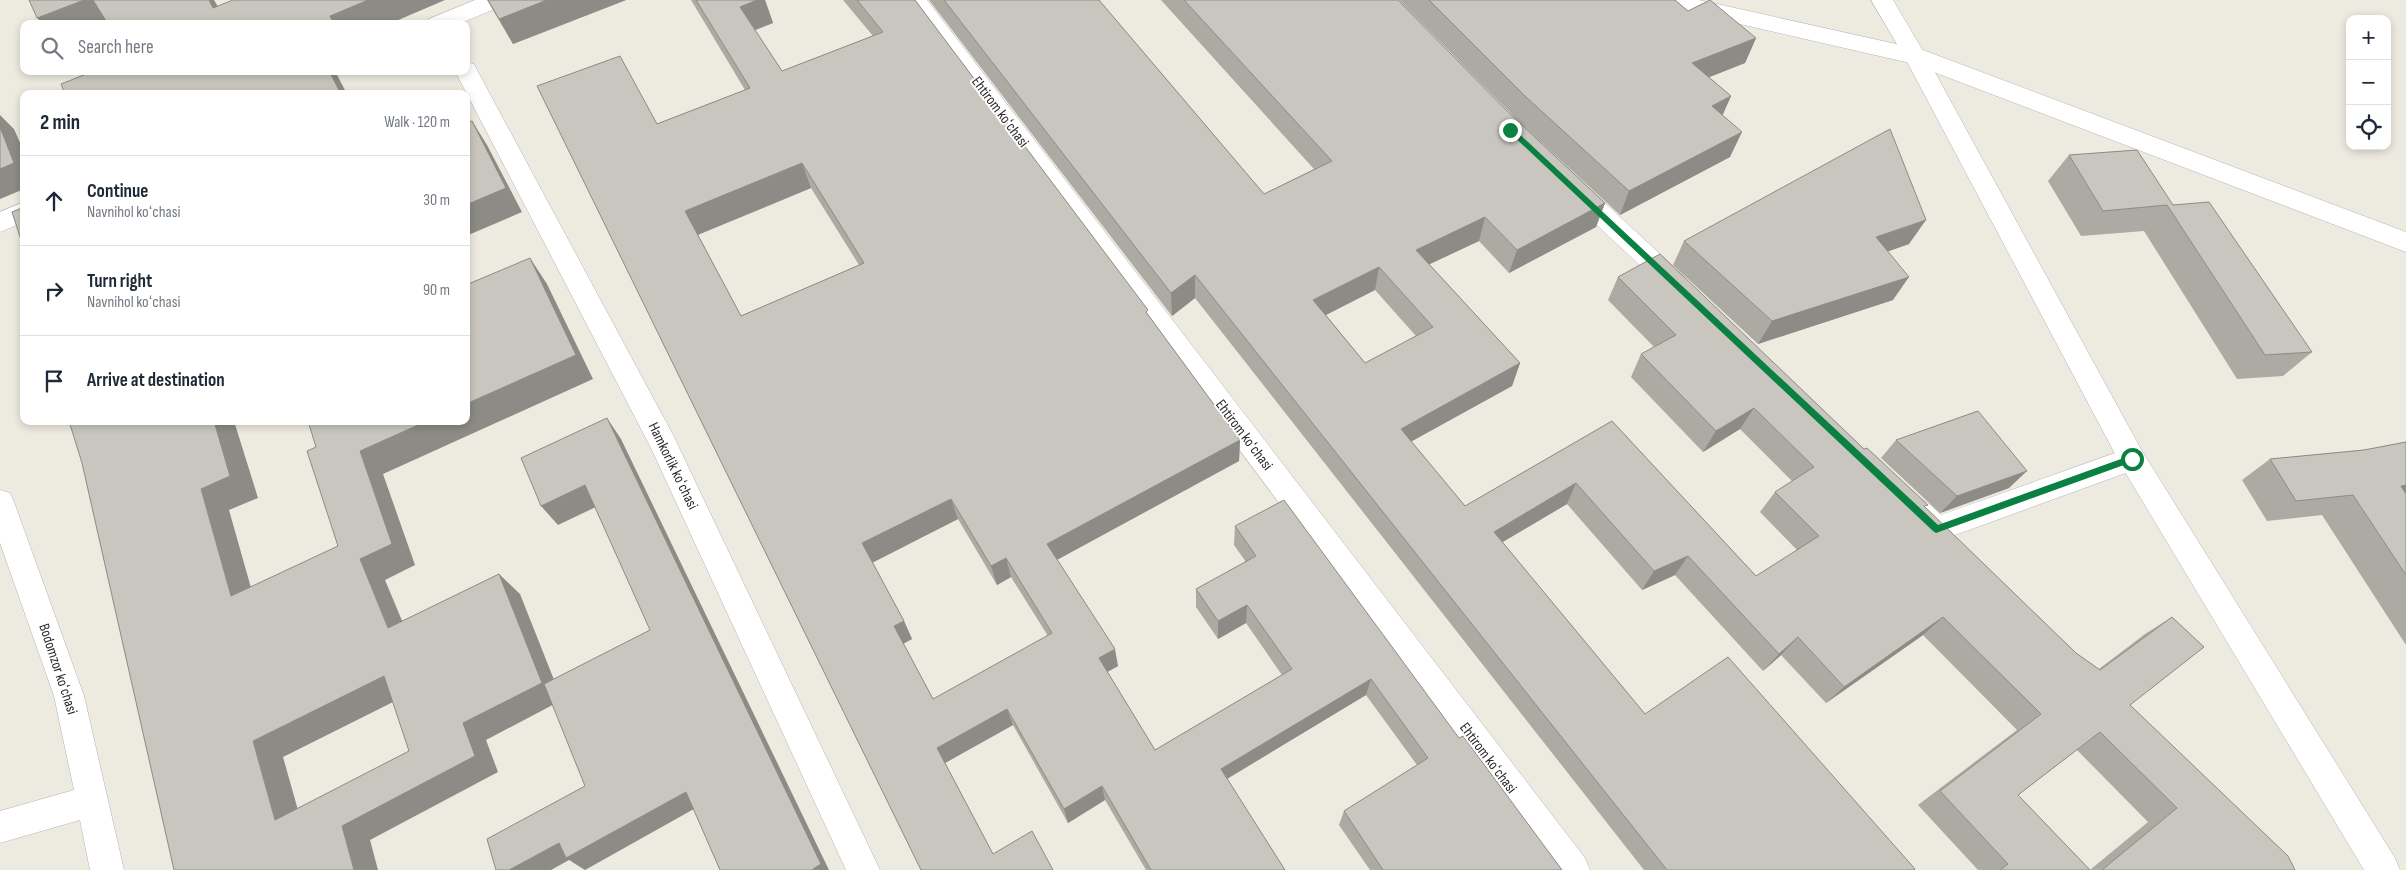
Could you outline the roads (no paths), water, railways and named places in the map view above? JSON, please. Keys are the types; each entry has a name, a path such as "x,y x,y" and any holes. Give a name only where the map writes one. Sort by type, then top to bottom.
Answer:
{"street":[{"path":"447,20 496,0"},
{"name":"Ehtirom koʻchasi","path":"915,0 1573,870"},
{"path":"1666,0 1915,56 2406,242"},
{"path":"1882,0 1915,56 2132,459 2383,870"},
{"name":"Hamkorlik koʻchasi","path":"469,75 663,444 864,870"},
{"path":"1554,170 1691,298"},
{"path":"0,222 20,214"},
{"path":"1900,494 1936,529 2132,459"},
{"name":"Bodomzor koʻchasi","path":"0,502 69,696 107,870"},
{"path":"0,827 92,801"}]}
